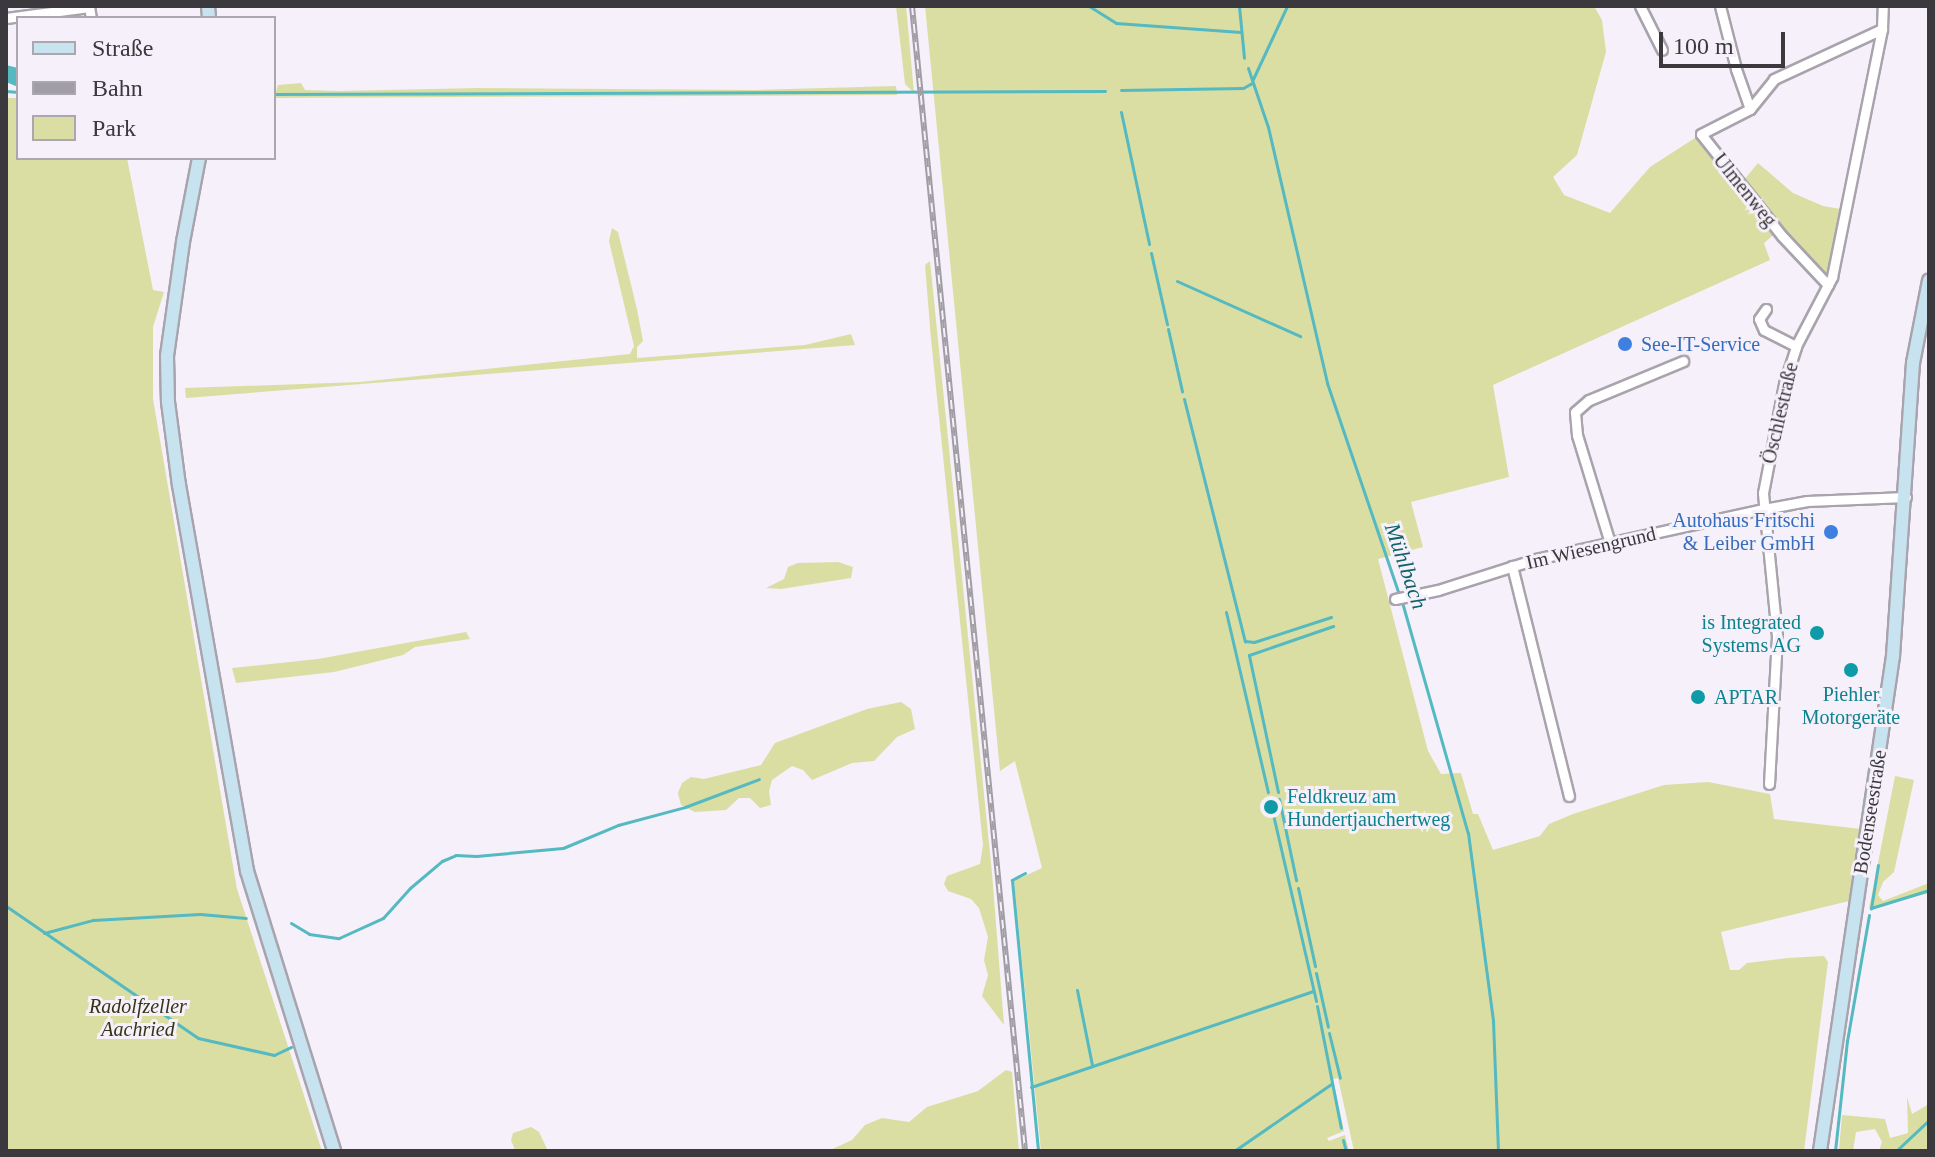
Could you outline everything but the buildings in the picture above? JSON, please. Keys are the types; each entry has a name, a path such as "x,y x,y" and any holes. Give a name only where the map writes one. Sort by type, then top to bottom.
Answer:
{"main road":[{"path":"199,160 167,356 168,402 179,485 247,871 334,1151"},
{"name":"Bodenseestraße","path":"1820,1151 1842,980 1884,729 1906,497 1913,363 1929,281"}],"street":[{"path":"20,16 89,6"},
{"path":"1640,6 1662,50"},
{"path":"1720,6 1750,109"},
{"name":"Öschlestraße","path":"1769,784 1777,636 1763,493 1774,425 1796,346 1828,285 1882,29 1883,6"},
{"path":"1750,109 1774,79 1882,29"},
{"name":"Ulmenweg","path":"1750,109 1701,134 1782,236 1828,285"},
{"path":"1766,309 1759,319 1764,330 1796,346"},
{"path":"1610,543 1577,435 1575,412 1589,400 1683,361"},
{"name":"Im Wiesengrund","path":"1399,598 1438,590 1512,566 1764,509 1807,501 1906,497"},
{"name":"Im Wiesengrund","path":"1512,566 1569,796"}],"green space":[{"path":"896,6 906,6 914,93 905,84"},
{"path":"925,6 1594,6 1602,20 1606,52 1577,155 1553,177 1564,195 1610,213 1650,167 1698,136 1776,233 1764,243 1770,260 1493,385 1509,477 1411,502 1423,547 1378,559 1428,751 1441,774 1461,773 1473,814 1478,814 1493,850 1540,836 1549,824 1573,814 1664,785 1708,782 1770,794 1774,819 1861,829 1849,901 1721,932 1730,970 1739,970 1747,963 1788,958 1824,956 1828,962 1804,1151 1354,1151 1338,1078 1333,1079 1344,1131 1327,1138 1329,1141 1345,1135 1349,1151 1041,1151 1014,881 1042,868 1015,761 1000,771"},
{"path":"301,83 305,90 339,91 479,88 755,90 896,86 897,95 276,98 278,85"},
{"name":"Radolfzeller Aachried","path":"6,98 16,98 16,160 127,160 153,290 164,292 153,327 153,399 237,889 322,1151 6,1151"},
{"path":"1758,163 1793,193 1823,206 1846,210 1828,285 1782,236 1771,213 1743,181"},
{"path":"612,228 618,232 637,309 643,341 637,347 637,358 805,345 851,334 855,345 186,398 185,388 360,382 630,354 634,346 609,241"},
{"path":"930,261 992,873 1004,1025 982,996 988,975 984,960 988,937 979,908 971,899 948,891 944,884 947,876 980,864 983,845 931,339 925,265"},
{"path":"838,562 853,567 851,578 781,589 766,588 784,579 788,567 798,563"},
{"path":"466,632 470,639 415,647 403,655 334,672 236,683 232,668 318,659"},
{"path":"901,702 911,709 915,729 897,737 874,761 852,763 812,780 803,770 792,766 772,780 769,791 771,805 760,808 750,798 739,798 726,810 695,812 681,805 678,793 682,783 691,777 704,779 761,765 775,743 867,709"},
{"path":"1895,776 1914,780 1894,872 1883,882 1878,895 1883,901 1929,883 1929,893 1869,909"},
{"path":"1006,1070 1012,1072 1019,1151 828,1151 852,1140 865,1125 882,1118 909,1122 927,1107 978,1091"},
{"path":"1907,1097 1912,1114 1929,1104 1929,1151 1879,1151 1882,1142 1875,1129 1856,1132 1853,1151 1839,1151 1842,1115 1885,1119 1890,1138 1908,1133"},
{"path":"531,1127 539,1132 548,1151 515,1150 511,1140 513,1133"}],"water":[{"path":"6,65 16,68 16,86 6,82"}],"waterway":[{"path":"1089,6 1116,23 1241,32"},
{"path":"1239,6 1244,58"},
{"name":"Mühlbach","path":"1253,79 1287,6"},
{"name":"Mühlbach","path":"1248,68 1268,127 1327,383 1399,595"},
{"path":"1121,90 1243,88 1252,83"},
{"path":"6,91 16,92"},
{"path":"276,94 1105,91"},
{"path":"1121,112 1149,244"},
{"path":"1151,253 1167,324"},
{"path":"1177,281 1300,336"},
{"path":"1168,329 1182,391"},
{"path":"1184,399 1245,641 1254,642 1331,617"},
{"name":"Mühlbach","path":"1402,602 1468,833 1493,1021 1498,1151"},
{"path":"1226,612 1268,792"},
{"path":"1278,792 1249,655 1333,626"},
{"path":"291,923 309,934 339,938 383,918 410,888 442,861 456,855 563,848 618,825 685,807 759,779"},
{"path":"1279,799 1296,880"},
{"path":"1272,810 1316,1001"},
{"path":"1878,865 1871,908 1929,890"},
{"path":"1025,873 1012,880 1038,1151"},
{"path":"1298,888 1315,966"},
{"path":"6,906 198,1038 274,1055 291,1047"},
{"path":"44,933 93,920 200,914 246,918"},
{"path":"1835,1151 1847,1041 1869,915"},
{"path":"1316,973 1328,1027"},
{"path":"1077,990 1092,1065"},
{"path":"1031,1087 1313,991"},
{"path":"1317,1006 1341,1128"},
{"path":"1329,1033 1340,1078"},
{"path":"1234,1151 1331,1084"},
{"path":"1896,1151 1929,1120"},
{"path":"1343,1140 1346,1151"}],"railway":[{"path":"912,6 1025,1151"}],"place":[{"name":"See-IT-Service","path":"1625,344"},
{"name":"Autohaus Fritschi & Leiber GmbH","path":"1831,532"},
{"name":"is Integrated Systems AG","path":"1817,633"},
{"name":"Piehler Motorgeräte","path":"1851,670"},
{"name":"APTAR","path":"1698,697"},
{"name":"Feldkreuz am Hundertjauchertweg","path":"1271,807"}]}
